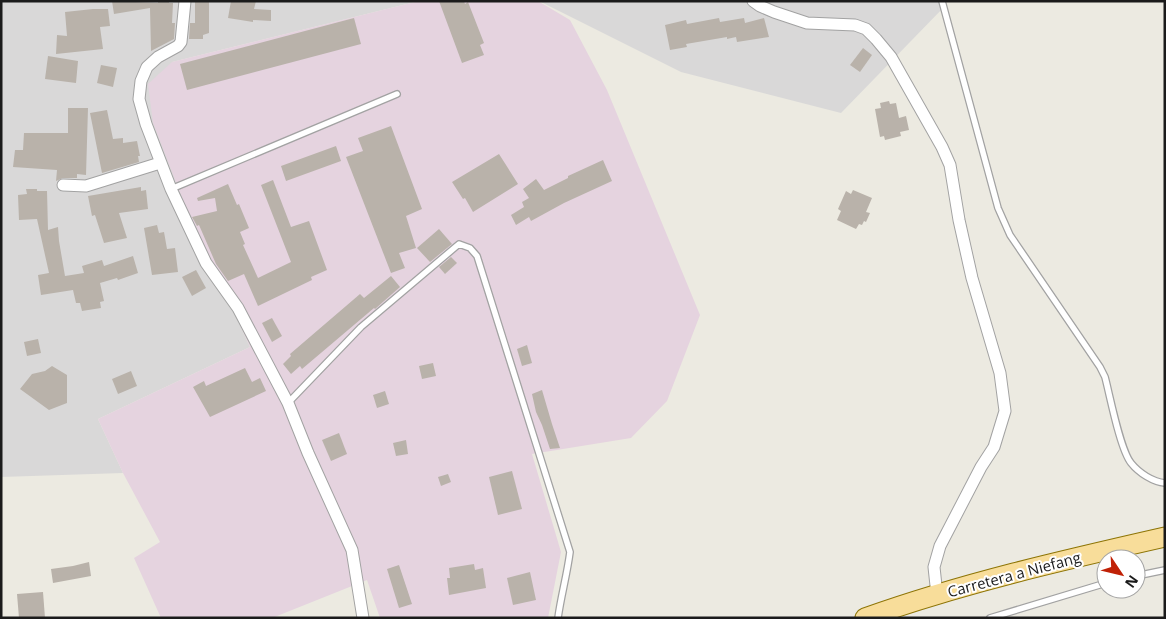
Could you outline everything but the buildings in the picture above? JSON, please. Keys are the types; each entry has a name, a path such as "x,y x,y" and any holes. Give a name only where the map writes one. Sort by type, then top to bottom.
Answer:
{"main road":[{"name":"Carretera a Niefang","path":"866,618 903,604 1001,576 1165,537"}],"street":[{"path":"185,1 181,42 147,67 140,81 139,99 171,189 206,263 238,308 263,352 288,402 308,454 352,550 363,618"},
{"path":"753,1 774,12 807,23 855,25 866,29 890,57 942,147 950,165 959,220 972,278 1000,373 1005,411 994,447 981,467 940,546 934,566 937,595"},
{"path":"63,185 86,186 160,162"}],"lane":[{"path":"942,1 998,208 1010,235 1105,376 1122,443 1130,463 1144,475 1159,483 1165,483"},
{"path":"171,189 398,94"},
{"path":"288,402 361,327 458,244 474,251 570,552 567,577 560,601 558,618"},
{"path":"1146,574 1165,570"},
{"path":"990,618 1096,586"}],"shaded area":[{"path":"1,1 419,1 172,62 184,203 250,347 98,419 123,473 1,477"},
{"path":"419,1 538,1 570,20 607,90 700,315 667,401 631,438 532,454 561,552 548,618 380,618 367,580 272,618 161,618 134,558 160,542 123,473 98,419 250,347 184,203 153,123 148,84 172,62"},
{"path":"539,1 945,1 946,5 841,113 681,72"}]}
